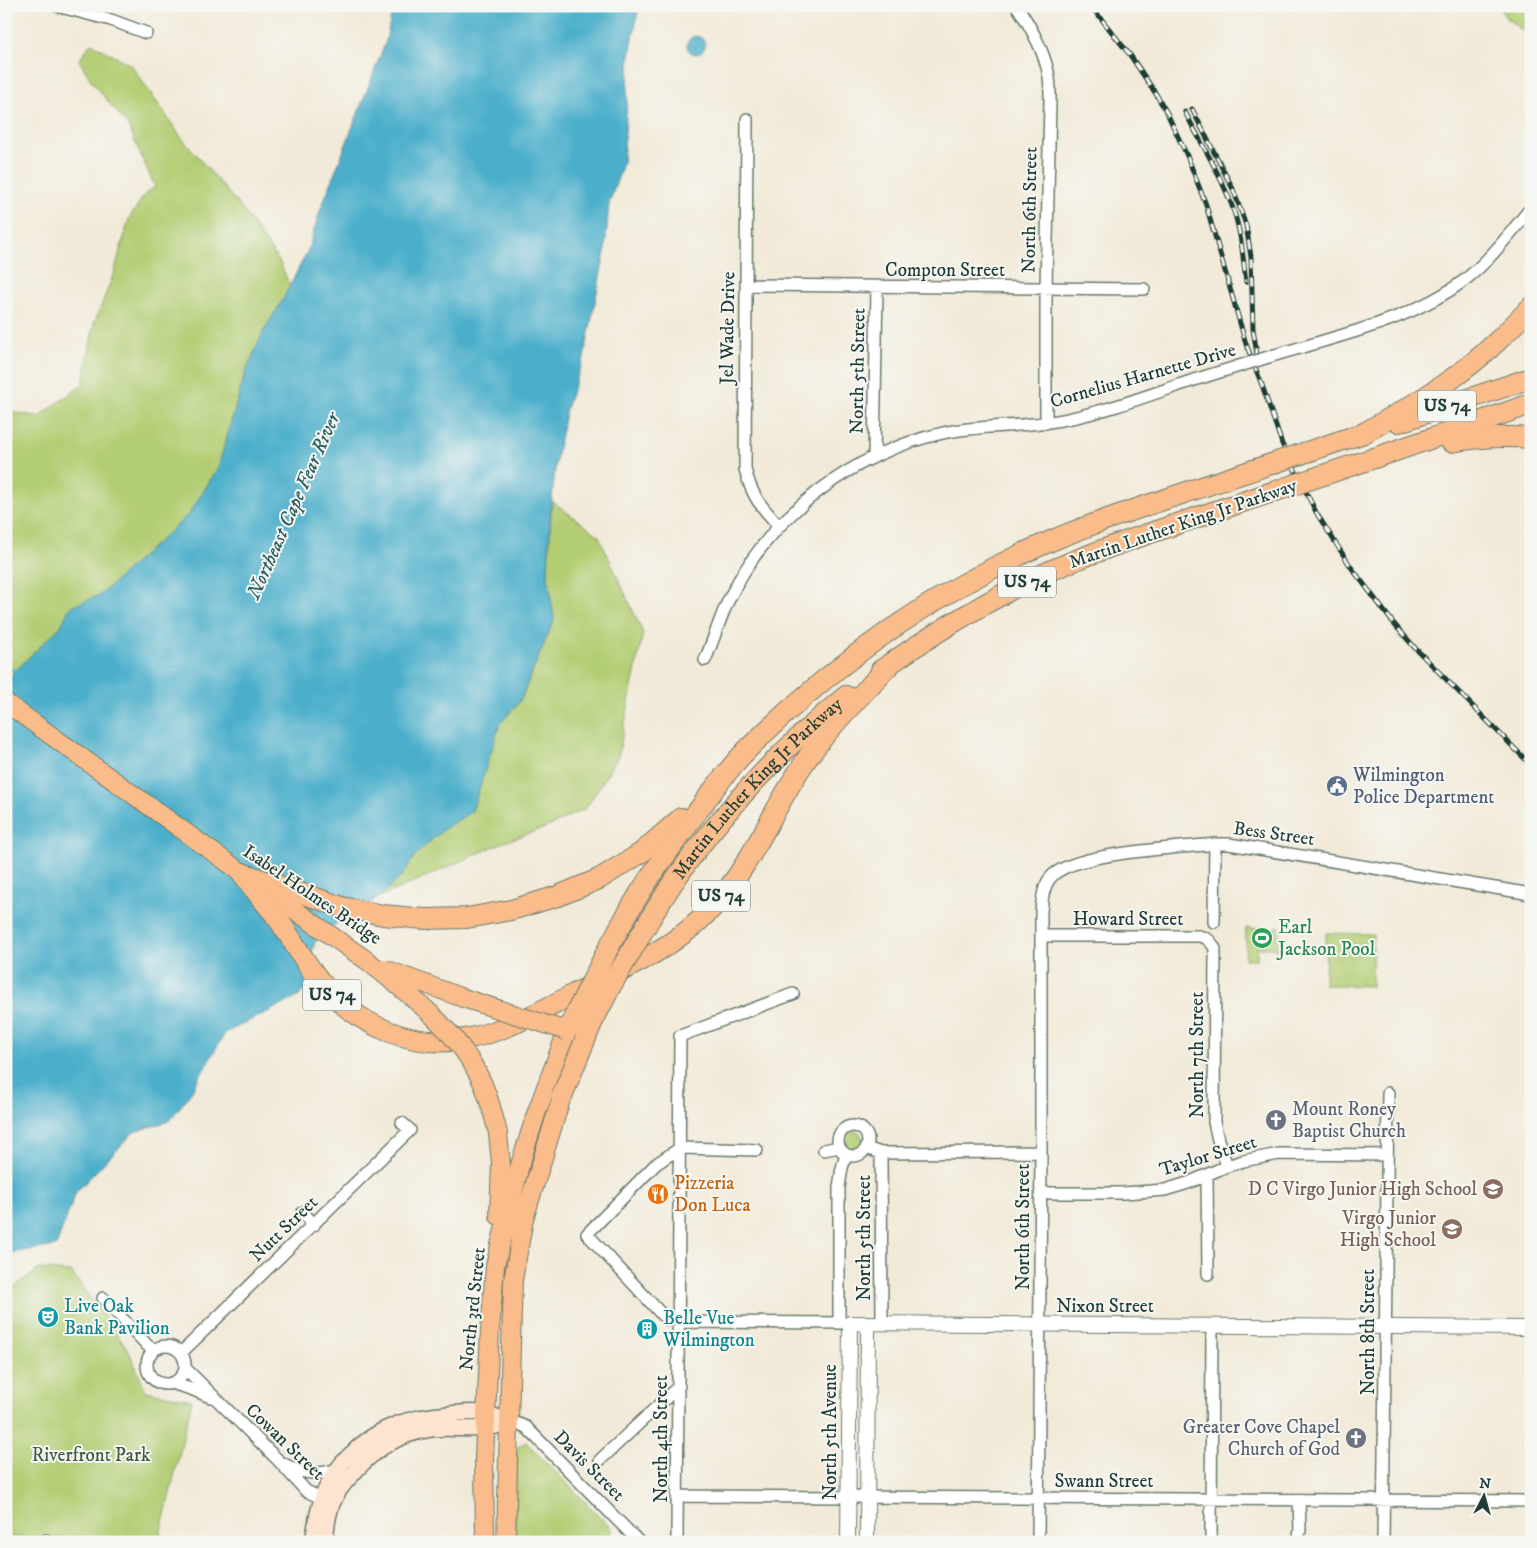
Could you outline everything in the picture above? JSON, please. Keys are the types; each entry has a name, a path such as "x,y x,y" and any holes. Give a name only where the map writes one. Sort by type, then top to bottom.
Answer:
{"highway":[{"path":"1364,433 1461,372 1498,340 1531,307"},
{"name":"Martin Luther King Jr Parkway","path":"567,1031 610,945 640,891 726,775 751,746 812,690 876,641 937,600 1053,540 1116,516 1531,378"},
{"name":"Martin Luther King Jr Parkway","path":"562,1096 592,1023 611,986 671,885 693,856 741,796 803,734 844,697 892,662 938,631 1019,586 1069,563 1115,545 1531,404"},
{"path":"1395,451 1481,437 1510,436 1531,438"},
{"name":"US 74","path":"242,873 319,980 334,997 352,1012 375,1026 401,1036 430,1041 451,1041 471,1038 536,1013 638,962 677,939 696,923 712,908 736,878 801,767 821,740 892,662"},
{"name":"US 74","path":"242,873 336,906 383,915 424,919 467,918 511,910 558,896 599,878 634,858 653,843 726,775"}],"main road":[{"name":"Isabel Holmes Bridge","path":"6,703 369,962 463,998 567,1031"},
{"path":"369,962 434,1018 464,1051 480,1078 491,1106 498,1132 501,1164 495,1266"},
{"path":"562,1096 571,1042 567,1031"},
{"name":"North 3rd Street","path":"485,1542 485,1421 495,1266 536,1111 567,1031"},
{"name":"North 3rd Street","path":"506,1542 513,1280 524,1219 562,1096"},
{"path":"325,1542 329,1482 337,1469 359,1446 373,1435 405,1420 439,1414 485,1421 509,1422"},
{"path":"313,1542 327,1501 359,1466 378,1450 395,1440 411,1434 485,1421"}],"street":[{"path":"57,6 111,20 146,33"},
{"name":"North 6th Street","path":"1017,6 1038,44 1046,62 1049,77 1046,423"},
{"name":"Jel Wade Drive","path":"747,119 745,469 752,493 758,503 779,526"},
{"name":"Cornelius Harnette Drive","path":"705,660 730,598 750,564 779,526 815,493 848,470 904,444 943,433 996,426 1046,423 1087,414 1385,321 1429,302 1466,279 1496,250 1531,208"},
{"name":"Compton Street","path":"746,285 1144,289"},
{"name":"North 5th Street","path":"874,457 877,286"},
{"path":"1214,922 1215,844"},
{"name":"Bess Street","path":"1041,912 1043,893 1047,882 1059,870 1077,862 1128,853 1215,844 1241,846 1531,894"},
{"name":"North 6th Street","path":"1038,1542 1041,912"},
{"name":"Howard Street","path":"1042,936 1199,936 1206,937 1212,942"},
{"name":"North 7th Street","path":"1212,942 1215,949 1214,1122 1227,1166"},
{"name":"North 4th Street","path":"678,1542 680,1036 794,994"},
{"name":"North 8th Street","path":"1383,1542 1388,1093"},
{"name":"Nutt Street","path":"181,1353 314,1225 406,1126"},
{"path":"824,1150 842,1151 857,1156 866,1148 868,1141 866,1134 860,1128 853,1126 846,1128 840,1133 838,1140 842,1151"},
{"path":"678,1322 666,1319 587,1234 656,1164 680,1148 757,1150"},
{"path":"866,1148 881,1153 1041,1152"},
{"name":"North 5th Street","path":"842,1151 839,1187 844,1323"},
{"name":"North 5th Street","path":"875,1323 881,1153"},
{"name":"Taylor Street","path":"1040,1193 1142,1193 1174,1188 1207,1176 1227,1166 1280,1154 1387,1155"},
{"path":"1207,1176 1208,1274"},
{"path":"302,1212 314,1225"},
{"path":"103,1298 154,1350"},
{"name":"Nixon Street","path":"678,1322 1531,1328"},
{"name":"North 5th Avenue","path":"844,1323 849,1496 848,1542"},
{"name":"North 5th Avenue","path":"867,1542 867,1497 875,1323"},
{"path":"1211,1542 1212,1326"},
{"path":"166,1345 173,1347 181,1353 184,1358 185,1368 178,1380 164,1384 152,1379 147,1367 147,1360 154,1350 159,1346 166,1345"},
{"name":"Cowan Street","path":"185,1368 278,1460 306,1491 327,1501"},
{"name":"Cowan Street","path":"171,1383 216,1400"},
{"path":"600,1460 679,1386"},
{"name":"Davis Street","path":"509,1422 526,1428 640,1542"},
{"path":"278,1460 294,1470 312,1473 323,1474 337,1469"},
{"name":"Swann Street","path":"678,1496 1531,1501"},
{"path":"1298,1542 1300,1531 1299,1500"}],"green space":[{"path":"1498,6 1531,6 1531,37 1506,18"},
{"path":"91,43 131,65 181,137 242,209 279,261 290,286 246,370 218,468 189,514 100,595 70,607 61,626 6,680 6,411 39,417 83,384 94,324 114,273 129,219 145,194 155,187 128,126 92,82 79,60"},
{"path":"552,501 599,536 643,633 618,757 586,808 548,827 504,842 380,897 402,876 414,857 426,845 444,829 472,811 500,724 521,700 554,620 548,576"},
{"name":"Earl Jackson Pool","path":"1276,926 1279,926 1279,950 1276,950 1276,948 1257,948 1257,959 1245,959 1246,928 1276,929"},
{"path":"1326,933 1373,934 1372,986 1325,985"},
{"path":"853,1131 860,1134 863,1141 860,1148 853,1151 846,1148 843,1141 846,1134"},
{"name":"Riverfront Park","path":"39,1269 71,1272 128,1349 146,1391 192,1400 159,1540 6,1537 6,1293"},
{"path":"526,1442 613,1530 600,1542 514,1542 517,1447"}],"water":[{"name":"Northeast Cape Fear River","path":"393,6 639,6 630,55 623,163 609,204 605,252 584,358 566,408 556,461 550,517 548,576 554,620 520,700 500,724 472,811 444,829 426,845 414,857 402,876 380,897 342,919 316,940 310,957 305,989 298,997 225,1033 188,1097 169,1121 134,1132 76,1192 56,1246 10,1253 6,1257 6,680 61,626 70,607 100,595 189,514 218,468 246,371 264,330 282,301 308,250 320,211 386,41"},
{"path":"696,36 702,39 705,45 702,51 696,54 690,51 687,45 690,39"}],"waterway":[{"path":"6,666 18,674"}],"railway":[{"path":"1091,6 1130,55 1156,94 1188,158 1206,205 1246,344 1282,444 1317,514 1351,567 1394,624 1416,649 1531,765"},
{"path":"1192,109 1233,189 1246,225 1251,257 1253,329 1258,361"},
{"path":"1185,112 1216,170 1232,206 1240,234 1246,282"}],"place":[{"name":"Wilmington Police Department","path":"1337,786"},
{"name":"Earl Jackson Pool","path":"1262,938"},
{"name":"Mount Roney Baptist Church","path":"1276,1120"},
{"name":"D C Virgo Junior High School","path":"1493,1189"},
{"name":"Pizzeria Don Luca","path":"658,1194"},
{"name":"Virgo Junior High School","path":"1452,1229"},
{"name":"Live Oak Bank Pavilion","path":"48,1317"},
{"name":"Belle Vue Wilmington","path":"647,1329"},
{"name":"Greater Cove Chapel Church of God","path":"1356,1438"}]}
